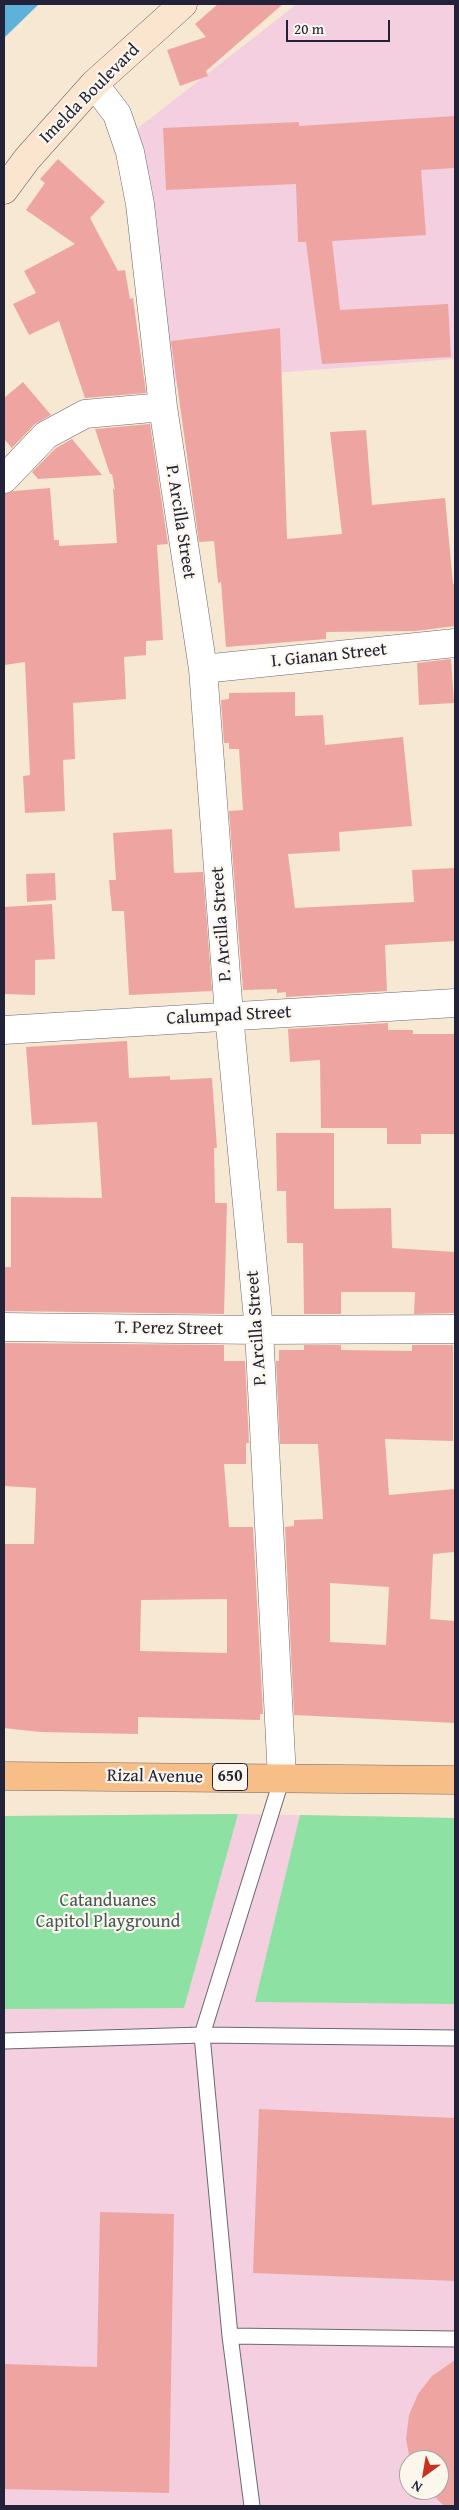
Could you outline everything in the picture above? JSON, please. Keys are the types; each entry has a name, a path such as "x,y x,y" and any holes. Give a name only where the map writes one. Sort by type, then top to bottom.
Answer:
{"main road":[{"name":"Imelda Boulevard","path":"4,190 27,159 94,84 183,4"},
{"name":"Rizal Avenue","path":"4,1776 455,1780"}],"street":[{"name":"P. Arcilla Street","path":"94,84 117,114 130,152 140,204 163,407 203,669 229,1015 259,1330 282,1778"},
{"path":"4,479 46,435 85,414 163,407"},
{"name":"I. Gianan Street","path":"203,669 455,643"},
{"name":"Calumpad Street","path":"4,1030 229,1015 455,1003"},
{"name":"T. Perez Street","path":"4,1327 259,1330 455,1329"}],"lane":[{"path":"252,2506 230,2336 202,2035 282,1778"},
{"path":"4,2041 202,2035 455,2038"},
{"path":"230,2336 455,2339"}],"shaded area":[{"path":"297,4 455,4 455,359 171,381 138,128"},
{"path":"238,1814 455,1818 455,2506 4,2506 4,1816"}],"green space":[{"name":"Catanduanes Capitol Playground","path":"238,1814 184,2008 4,2009 4,1816"},
{"path":"300,1815 455,1818 455,2004 255,2002"}],"water":[{"path":"4,4 39,4 4,38"}],"building":[{"path":"218,4 283,4 206,71 208,76 180,86 167,50 206,37 195,24"},
{"path":"455,116 455,168 421,170 426,235 332,241 340,310 448,304 451,357 322,364 306,242 298,242 296,184 166,190 163,128 299,122 299,126"},
{"path":"58,159 105,202 90,218 118,271 125,270 130,299 133,298 146,393 85,398 59,321 29,335 13,304 36,293 24,271 75,244 26,210 45,183 40,179"},
{"path":"280,328 287,539 342,534 330,432 366,430 372,505 445,498 453,584 455,584 455,626 415,631 326,632 326,639 226,647 221,582 218,583 214,541 199,542 171,341"},
{"path":"23,382 51,415 35,424 12,448 4,439 4,398"},
{"path":"150,424 168,544 157,545 163,640 146,641 146,655 124,657 126,699 73,703 75,759 63,760 65,811 25,813 23,776 30,775 25,662 4,665 4,494 14,491 50,488 54,540 59,540 59,546 117,543 113,488 115,490 112,474 110,474 95,429"},
{"path":"72,439 102,475 38,479 32,472 56,448"},
{"path":"451,659 454,703 419,705 417,663"},
{"path":"295,692 295,716 323,715 325,745 403,737 412,826 339,832 340,851 288,854 295,908 414,902 412,870 455,868 455,941 385,945 387,991 286,997 286,992 277,993 277,989 243,990 229,811 243,810 239,749 229,749 229,743 224,743 221,700 229,699 229,693"},
{"path":"172,829 174,873 203,872 212,991 129,995 124,911 112,911 109,880 116,880 113,833"},
{"path":"55,873 56,900 27,902 26,874"},
{"path":"52,904 55,959 35,960 35,995 4,994 4,907"},
{"path":"388,1023 388,1030 413,1030 413,1034 455,1034 455,1134 421,1134 421,1144 387,1144 387,1128 321,1128 320,1060 290,1062 288,1029"},
{"path":"127,1041 129,1078 170,1076 170,1080 212,1078 217,1148 214,1148 215,1203 227,1203 224,1314 4,1311 4,1267 11,1267 11,1197 102,1198 97,1122 32,1125 26,1047"},
{"path":"276,1133 334,1133 334,1209 391,1208 392,1248 455,1252 454,1313 414,1314 415,1292 341,1292 341,1314 304,1314 303,1243 287,1243 286,1191 277,1191"},
{"path":"4,1343 224,1345 224,1361 245,1361 249,1443 246,1443 246,1464 224,1464 229,1527 253,1527 263,1714 260,1714 260,1720 138,1717 138,1734 40,1732 4,1728 4,1544 34,1544 36,1488 4,1486","holes":["227,1599 227,1653 140,1651 141,1600"]},
{"path":"304,1345 341,1345 341,1350 412,1351 412,1345 453,1345 453,1441 385,1439 389,1495 455,1489 455,1552 433,1554 430,1619 455,1621 455,1723 294,1715 285,1527 294,1526 294,1520 323,1519 318,1444 280,1444 276,1361 279,1361 279,1350 304,1350","holes":["330,1583 389,1587 386,1645 330,1642"]},
{"path":"259,2109 455,2118 455,2281 253,2273"},
{"path":"100,2212 174,2214 169,2493 4,2489 4,2364 97,2367"},
{"path":"455,2360 455,2506 444,2506 438,2500 449,2500 449,2450 408,2450 406,2439 409,2415 418,2394 432,2376"}]}
